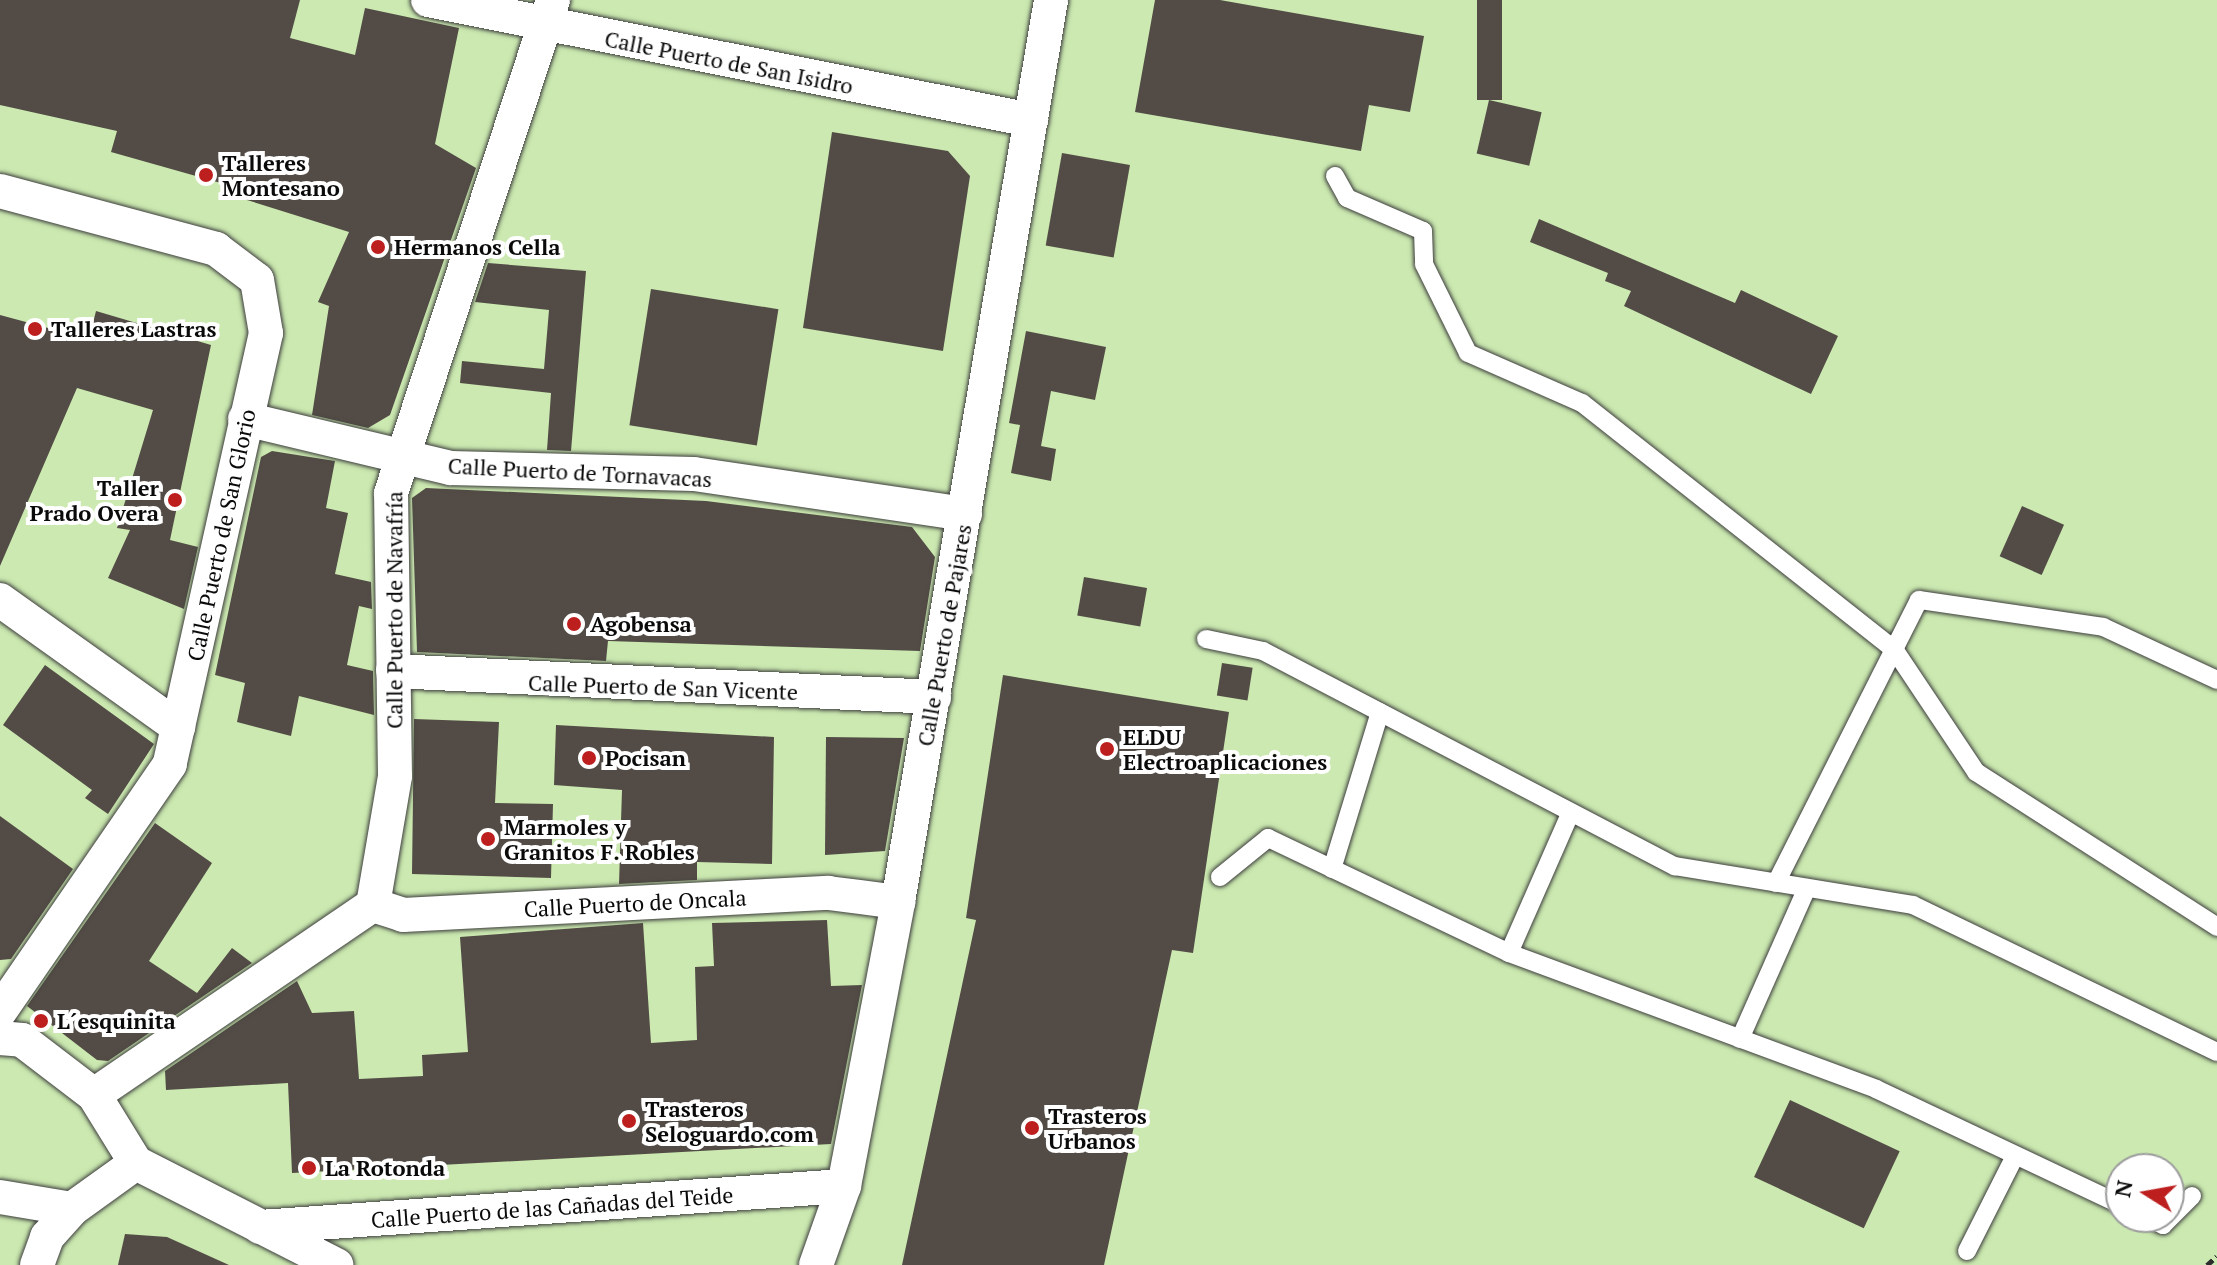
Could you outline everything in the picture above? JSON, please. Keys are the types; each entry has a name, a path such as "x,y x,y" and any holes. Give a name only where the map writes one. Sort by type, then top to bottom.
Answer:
{"street":[{"name":"Calle Puerto de San Isidro","path":"428,0 549,13 1031,120"},
{"name":"Calle Puerto de Pajares","path":"816,1265 844,1186 898,902 1051,0"},
{"name":"Calle Puerto de Navafría","path":"373,905 395,776 391,493 400,456 549,13"},
{"name":"Calle Puerto de San Glorio","path":"0,191 216,249 257,280 266,333 170,764 0,1011"},
{"name":"Calle Puerto de Tornavacas","path":"245,419 450,468 694,474 965,514"},
{"path":"0,600 178,727"},
{"name":"Calle Puerto de San Vicente","path":"393,671 934,697"},
{"name":"Calle Puerto de Oncala","path":"373,905 403,915 828,893 898,902"},
{"path":"94,1095 373,905"},
{"path":"7,1034 94,1095 136,1163 336,1265"},
{"path":"37,1265 47,1237 72,1209 136,1163"},
{"name":"Calle Puerto de las Cañadas del Teide","path":"260,1227 844,1186"},
{"path":"0,1197 72,1209"}],"lane":[{"path":"1335,176 1347,198 1423,231 1424,264 1468,353 1582,403 1894,649 1976,772 2217,927"},
{"path":"1776,883 1919,600 2103,627 2217,680"},
{"path":"1206,639 1263,651 1570,814 1675,866 1913,905 2217,1052"},
{"path":"1332,869 1380,712"},
{"path":"1509,953 1570,814"},
{"path":"1220,877 1268,838 1509,953 1876,1089 2105,1198"},
{"path":"1740,1039 1807,888"},
{"path":"1967,1251 2015,1156"},
{"path":"2185,1203 2192,1196"}],"path":[{"path":"2207,1265 2217,1256"}],"green space":[{"path":"0,0 2217,0 2217,1265 0,1265"}],"building":[{"path":"0,0 300,0 290,38 355,55 365,8 459,28 435,144 476,168 390,415 368,428 312,415 329,306 318,302 349,232 247,200 249,191 111,152 117,131 0,105"},
{"path":"1155,0 1220,0 1424,36 1410,112 1369,105 1361,151 1135,112"},
{"path":"1477,0 1502,0 1502,100 1477,100"},
{"path":"1489,100 1542,112 1529,166 1477,154"},
{"path":"832,132 948,151 970,176 943,351 803,328"},
{"path":"1062,153 1130,165 1114,258 1046,246"},
{"path":"1539,219 1735,303 1741,290 1838,336 1811,394 1624,306 1631,291 1605,281 1608,273 1530,242"},
{"path":"488,263 586,271 571,451 547,450 551,393 460,383 462,361 544,369 549,310 475,302"},
{"path":"651,289 778,309 757,445 629,425"},
{"path":"96,311 211,345 170,540 198,547 184,609 108,578 130,530 117,528 153,410 77,388 0,566 0,315 89,339"},
{"path":"1026,331 1106,347 1095,400 1051,391 1041,446 1056,449 1051,481 1011,473 1020,425 1009,423"},
{"path":"272,451 335,461 326,508 348,513 335,574 371,582 372,609 359,606 347,665 373,671 374,715 299,696 291,736 237,722 245,683 215,675 261,457"},
{"path":"426,488 706,501 912,527 935,557 920,651 608,641 606,661 417,652 412,498"},
{"path":"2022,506 2064,525 2042,575 2000,556"},
{"path":"1084,577 1147,588 1140,627 1077,615"},
{"path":"1222,663 1253,668 1247,700 1217,696"},
{"path":"45,665 154,744 108,814 85,798 92,790 3,725"},
{"path":"1003,675 1229,712 1193,953 1172,950 1104,1265 902,1265 976,920 966,918"},
{"path":"414,719 499,722 495,803 553,804 551,878 412,874"},
{"path":"556,725 774,737 772,864 697,862 697,880 619,884 622,790 554,785"},
{"path":"826,737 904,738 885,851 825,855"},
{"path":"0,816 73,869 11,959 0,960"},
{"path":"155,823 212,863 149,961 197,993 232,948 252,963 108,1061 97,1060 27,1006"},
{"path":"827,920 831,986 862,985 831,1144 292,1173 288,1083 166,1090 165,1071 297,981 312,1013 354,1011 359,1079 423,1076 422,1055 468,1052 460,937 643,923 651,1043 697,1040 695,967 714,966 712,923"},
{"path":"1790,1100 1900,1151 1864,1228 1754,1177"},
{"path":"125,1234 167,1237 229,1265 118,1265"}],"place":[{"name":"Talleres Montesano","path":"206,175"},
{"name":"Hermanos Cella","path":"378,247"},
{"name":"Talleres Lastras","path":"35,329"},
{"name":"Taller Prado Overa","path":"175,500"},
{"name":"Agobensa","path":"574,624"},
{"name":"ELDU Electroaplicaciones","path":"1107,749"},
{"name":"Pocisan","path":"589,758"},
{"name":"Marmoles y Granitos F. Robles","path":"488,839"},
{"name":"L´esquinita","path":"41,1021"},
{"name":"Trasteros Seloguardo.com","path":"629,1121"},
{"name":"Trasteros Urbanos","path":"1032,1128"},
{"name":"La Rotonda","path":"309,1168"}]}
